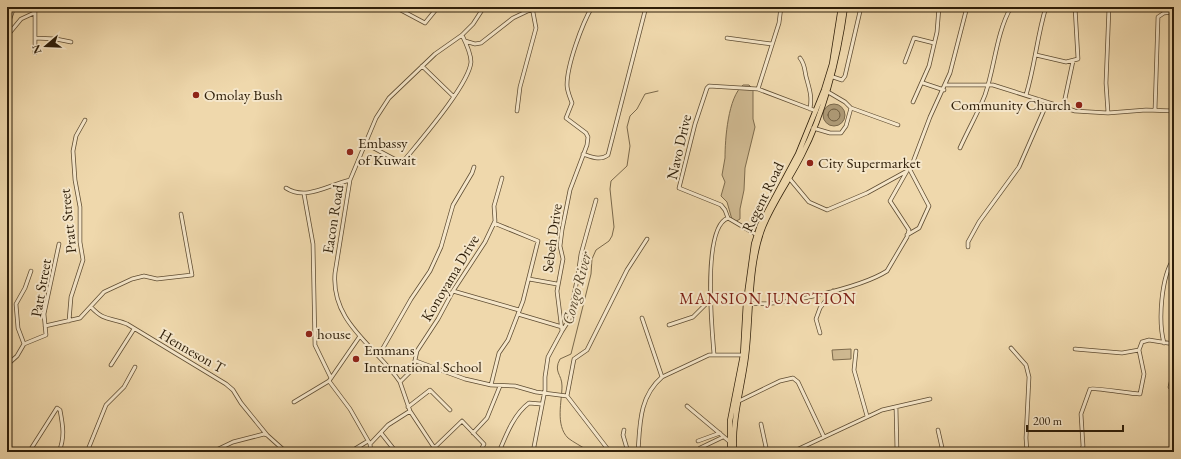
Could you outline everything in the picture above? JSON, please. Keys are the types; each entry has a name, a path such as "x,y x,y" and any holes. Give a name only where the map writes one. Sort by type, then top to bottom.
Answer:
{"main road":[{"name":"Regent Road","path":"788,176 828,92 832,77 842,7"},
{"name":"Regent Road","path":"842,14 845,7"},
{"name":"Regent Road","path":"730,452 730,428 744,355 750,268 758,235 763,217 803,153 813,128 828,78 840,28"},
{"name":"Regent Road","path":"734,452 733,429 736,401"}],"street":[{"path":"10,32 9,21 14,7"},
{"path":"35,7 36,53"},
{"path":"394,7 399,8 425,23 438,7"},
{"name":"Eacon Road","path":"437,452 410,411 400,382 379,355 360,336 341,312 334,281 350,180 376,118 389,98 443,48 462,36 473,24 484,7"},
{"name":"Sebeh Drive","path":"562,329 557,284 563,259 560,246 570,190 587,145 588,135 567,120 566,117 572,103 567,90 567,78 586,17 592,7"},
{"path":"584,154 596,159 604,158 608,155 646,7"},
{"path":"781,7 779,23 758,89 818,112"},
{"path":"832,77 842,80 845,76 861,7"},
{"path":"913,102 929,66 939,7"},
{"path":"748,303 791,301 833,291 888,271 907,235 908,227 892,207 890,198 909,170 930,117 944,90 950,73 967,7"},
{"path":"960,148 988,84 1001,28 1011,7"},
{"path":"1026,95 1036,55 1040,26 1046,7"},
{"path":"1036,55 1073,62 1078,59 1075,7"},
{"path":"1108,112 1106,83 1109,7"},
{"path":"465,41 475,44 481,43 513,18 532,8 536,28 520,87 517,110"},
{"path":"1155,110 1158,17 1164,13 1174,12"},
{"path":"7,36 24,16 34,13"},
{"path":"364,144 402,163 453,96 469,71 471,59 462,36"},
{"path":"35,38 56,39 71,42"},
{"path":"727,38 772,44"},
{"path":"905,62 914,38 934,43"},
{"path":"800,58 805,67 811,94 810,109"},
{"path":"1063,108 1073,62"},
{"path":"422,66 453,96"},
{"path":"922,83 944,90"},
{"path":"946,85 988,84 1063,108 1087,112 1155,110 1174,111"},
{"name":"Navo Drive","path":"758,89 710,86 707,88 695,124 679,188 721,205 728,218 758,235"},
{"path":"828,92 845,102 851,108 898,125"},
{"path":"968,247 968,242 986,211 1019,167 1047,103"},
{"path":"813,128 830,133 841,133 846,126 851,108"},
{"name":"Pratt Street","path":"69,321 71,297 83,260 80,242 80,207 75,180 73,145 85,120"},
{"path":"379,355 411,299 430,271 441,247 450,213 474,166"},
{"path":"788,176 808,202 817,207 832,209 867,193 909,170"},
{"path":"907,235 919,228 929,206 909,170"},
{"name":"Konoyama Drive","path":"400,382 413,370 417,352 438,319 453,291 479,253 494,224 494,206 502,178"},
{"path":"286,188 293,193 304,194 350,180"},
{"path":"304,194 313,244 315,345 330,379 350,409 369,442 371,452"},
{"path":"533,452 544,393 549,352 568,320 578,276 581,254 596,200"},
{"path":"45,326 80,318 104,292 132,279 144,276 157,279 192,275 181,214"},
{"path":"714,354 711,299 711,253 715,237 722,222 728,218"},
{"path":"491,385 499,353 508,340 519,312 538,241 494,224"},
{"path":"565,395 574,359 587,350 627,270 647,238"},
{"name":"Patt Street","path":"24,344 46,336 44,314 59,244"},
{"path":"1164,343 1160,330 1162,301 1168,271 1174,258"},
{"path":"7,365 17,356 24,344 17,319 16,304 25,288 30,271"},
{"path":"529,279 557,284"},
{"path":"453,291 519,312 562,329"},
{"path":"820,333 816,319 820,308 833,291"},
{"path":"669,325 693,317 711,299"},
{"name":"Henneson T","path":"91,307 102,318 118,321 134,329 226,384 233,390 241,404 267,435"},
{"path":"642,318 662,377"},
{"path":"111,365 134,329"},
{"path":"294,402 330,379 360,336"},
{"path":"1081,452 1083,446 1081,414 1090,389 1094,387 1114,392 1140,394 1144,374 1139,350 1142,342 1146,340 1174,344"},
{"path":"1011,348 1026,365 1029,377 1026,438 1027,452"},
{"path":"1075,349 1122,353 1139,350"},
{"path":"856,351 854,370 867,416"},
{"path":"638,452 642,414 646,396 662,377 704,357 714,354 744,355"},
{"path":"416,361 466,379 491,385 515,386 544,393 565,395 610,452"},
{"path":"87,452 106,405 124,387 135,367"},
{"path":"1174,369 1170,387 1174,389"},
{"path":"736,401 780,381 793,378 798,382 824,437"},
{"path":"474,433 487,418 500,386"},
{"path":"408,407 430,390 450,410"},
{"path":"792,452 891,406 896,407 930,399"},
{"path":"499,452 509,429 523,408 529,403 541,404"},
{"path":"687,406 730,442"},
{"path":"896,407 897,452"},
{"path":"29,452 38,440 46,423 58,408 64,430 59,452"},
{"path":"350,452 369,442 381,433 388,425 410,411"},
{"path":"434,448 460,422 474,433 484,444 480,452"},
{"path":"761,424 767,452"},
{"path":"624,430 623,435 628,452"},
{"path":"938,430 943,452"},
{"path":"381,433 396,452"},
{"path":"698,441 720,433"},
{"path":"212,452 254,436 267,435 286,452"},
{"path":"700,448 723,436"},
{"path":"222,447 224,452"}],"shaded area":[{"path":"743,85 749,85 753,89 753,119 755,127 745,168 740,219 733,223 727,202 721,196 725,182 722,175 728,119 734,99"},
{"path":"851,349 851,359 833,360 832,350"}],"water":[{"path":"834,104 838,105 844,111 844,119 838,125 834,126 830,125 824,119 823,115 824,111 830,105"}],"waterway":[{"name":"Congo River","path":"587,452 587,450 568,438 564,433 560,420 562,382 557,367 560,359 571,354 591,274 592,259 596,250 609,241 612,236 614,227 610,189 611,181 627,166 630,146 627,127 630,116 637,109 645,94 658,91"}],"place":[{"name":"Omolay Bush","path":"196,95"},
{"name":"Community Church","path":"1079,105"},
{"name":"Embassy of Kuwait","path":"350,152"},
{"name":"City Supermarket","path":"810,163"},
{"name":"house","path":"309,334"},
{"name":"Emmans International School","path":"356,359"}],"district":[{"name":"MANSION JUNCTION","path":"768,298"}]}
